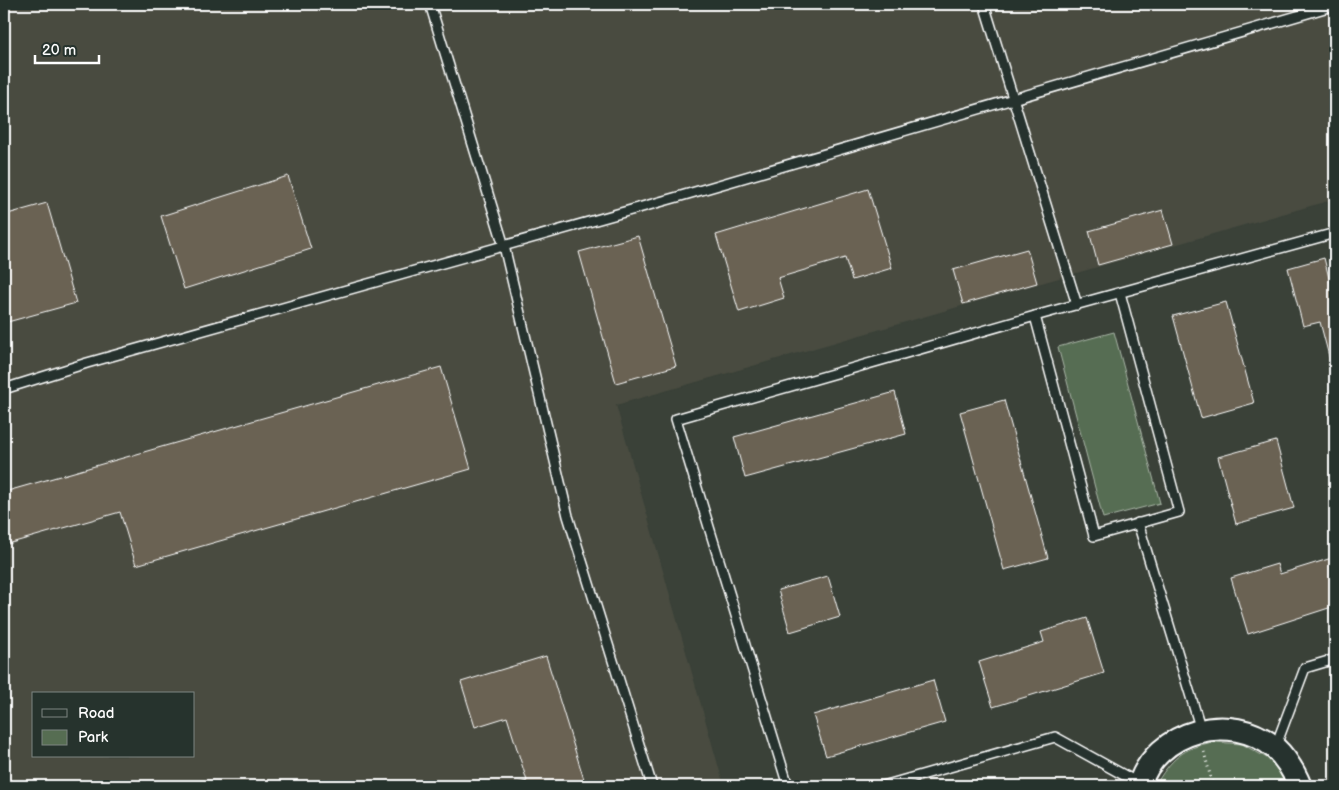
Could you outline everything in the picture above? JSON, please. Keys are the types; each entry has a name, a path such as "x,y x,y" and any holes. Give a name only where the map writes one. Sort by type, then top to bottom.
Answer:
{"street":[{"path":"1140,785 1154,759 1175,740 1201,737 1227,728 1252,734 1275,748 1291,766 1300,786"}],"lane":[{"path":"430,4 504,246 568,516 652,786"},
{"path":"984,4 1077,305"},
{"path":"4,389 87,363 681,196 1335,5"},
{"path":"788,786 676,419 1035,316 1335,233"},
{"path":"1035,316 1094,536 1179,512 1120,293"},
{"path":"1138,523 1201,737"},
{"path":"1275,748 1305,668 1335,659"},
{"path":"882,786 1055,738 1140,785"}],"path":[{"path":"1201,737 1213,786"}],"shaded area":[{"path":"4,4 1335,4 1335,199 616,405 724,786 4,786"}],"green space":[{"path":"1114,332 1160,503 1103,518 1058,347"},
{"path":"1214,742 1242,744 1267,758 1283,775 1287,786 1155,786 1166,769 1178,756 1194,747"}],"building":[{"path":"288,176 311,249 184,289 161,216"},
{"path":"868,189 892,268 852,280 845,258 778,278 784,298 739,312 716,235"},
{"path":"47,203 76,303 4,323 4,215"},
{"path":"1163,210 1173,244 1098,265 1089,231"},
{"path":"638,236 676,366 616,383 579,252"},
{"path":"1027,249 1037,283 963,304 953,270"},
{"path":"1324,258 1335,302 1335,379 1320,322 1303,326 1288,268"},
{"path":"1226,302 1254,403 1201,418 1173,316"},
{"path":"441,367 471,469 136,565 120,512 4,545 4,492"},
{"path":"895,392 906,434 745,478 734,437"},
{"path":"1004,400 1048,558 1004,570 960,412"},
{"path":"1276,441 1294,508 1236,524 1218,457"},
{"path":"1335,557 1335,606 1248,634 1231,578 1277,564 1280,574"},
{"path":"828,576 840,617 790,632 778,590"},
{"path":"1087,618 1104,673 993,707 979,662 1044,642 1041,632"},
{"path":"546,656 586,786 509,786 527,781 507,717 475,727 461,682"},
{"path":"933,680 945,722 826,756 813,715"}]}
